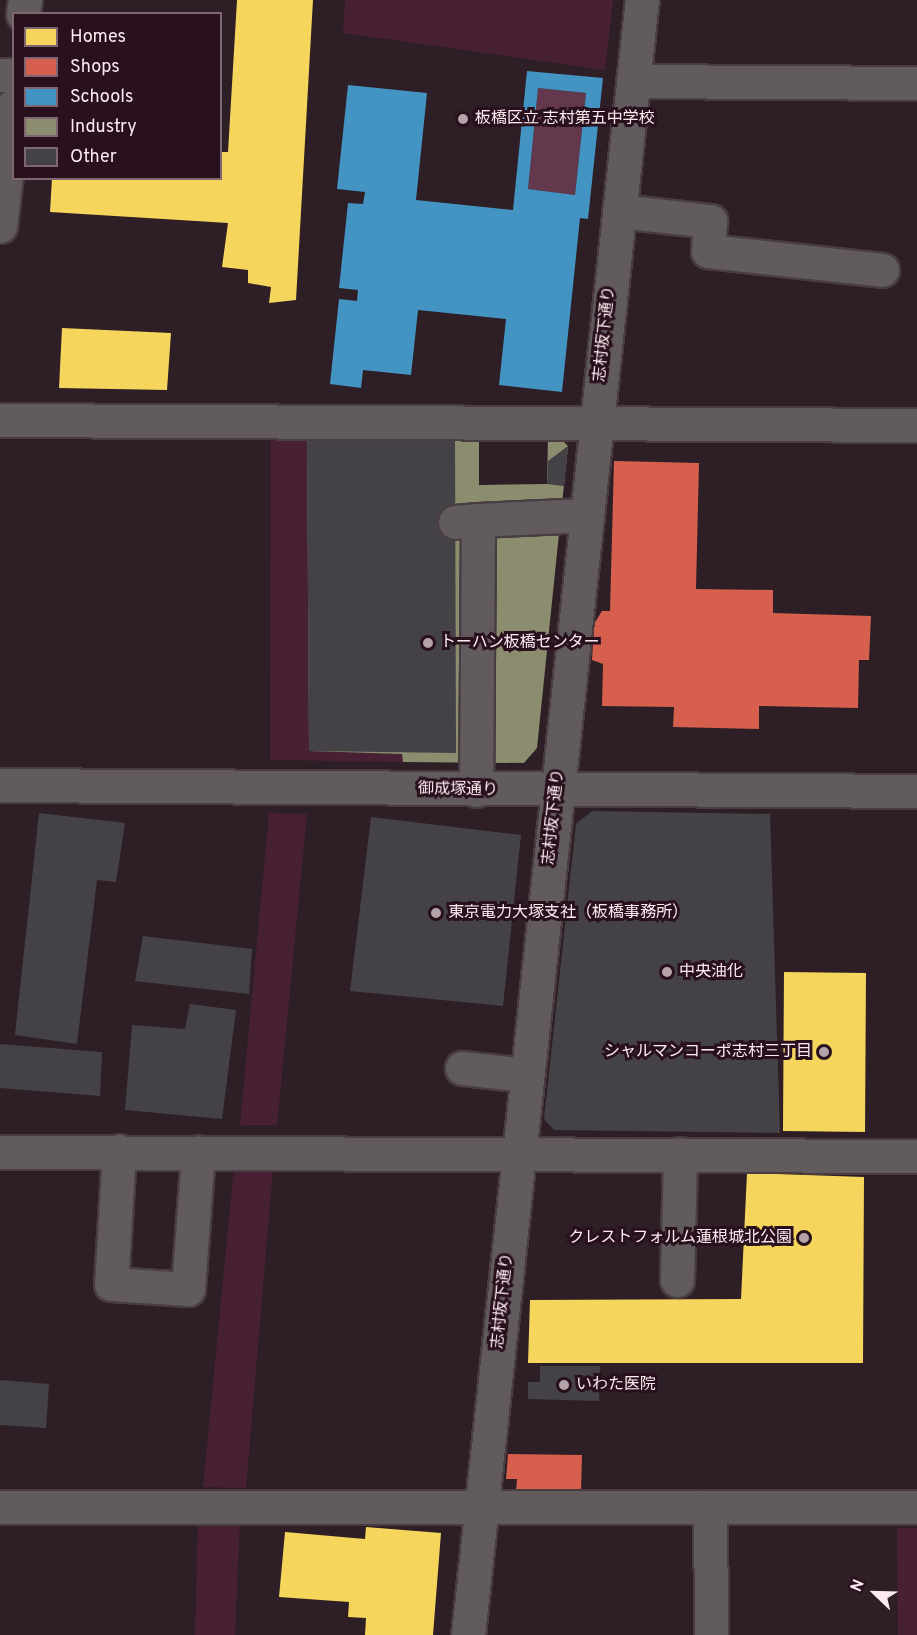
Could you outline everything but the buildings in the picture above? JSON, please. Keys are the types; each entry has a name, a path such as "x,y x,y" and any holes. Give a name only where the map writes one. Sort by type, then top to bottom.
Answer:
{"street":[{"name":"志村坂下通り","path":"468,1635 585,515 642,0"},
{"path":"633,81 917,83"},
{"path":"0,226 12,122"},
{"path":"619,211 710,221 708,251 882,270"},
{"path":"0,420 522,434 595,422 917,424"},
{"path":"476,790 466,702 466,521 585,515"},
{"name":"御成塚通り","path":"0,785 557,791 672,802 917,791"},
{"path":"462,1068 507,1073"},
{"path":"119,1151 111,1284 189,1290 198,1152"},
{"path":"0,1152 917,1156"},
{"path":"677,1280 680,1154"},
{"path":"0,1508 917,1508"},
{"path":"710,1508 711,1635"}],"shaded area":[{"path":"345,0 613,0 605,70 343,33"},
{"path":"538,88 586,93 575,195 528,189"},
{"path":"271,433 307,434 309,751 402,754 403,762 270,760"},
{"path":"269,813 307,814 277,1125 240,1125"},
{"path":"234,1167 273,1168 246,1488 203,1487"},
{"path":"198,1517 240,1519 235,1635 195,1635"},
{"path":"897,1528 917,1528 917,1635 898,1635"}],"place":[{"name":"板橋区立 志村第五中学校","path":"463,119"},
{"name":"トーハン板橋センター","path":"428,643"},
{"name":"東京電力大塚支社（板橋事務所）","path":"436,913"},
{"name":"中央油化","path":"667,972"},
{"name":"シャルマンコーポ志村三丁目","path":"824,1052"},
{"name":"クレストフォルム蓮根城北公園","path":"804,1238"},
{"name":"いわた医院","path":"564,1385"}]}
